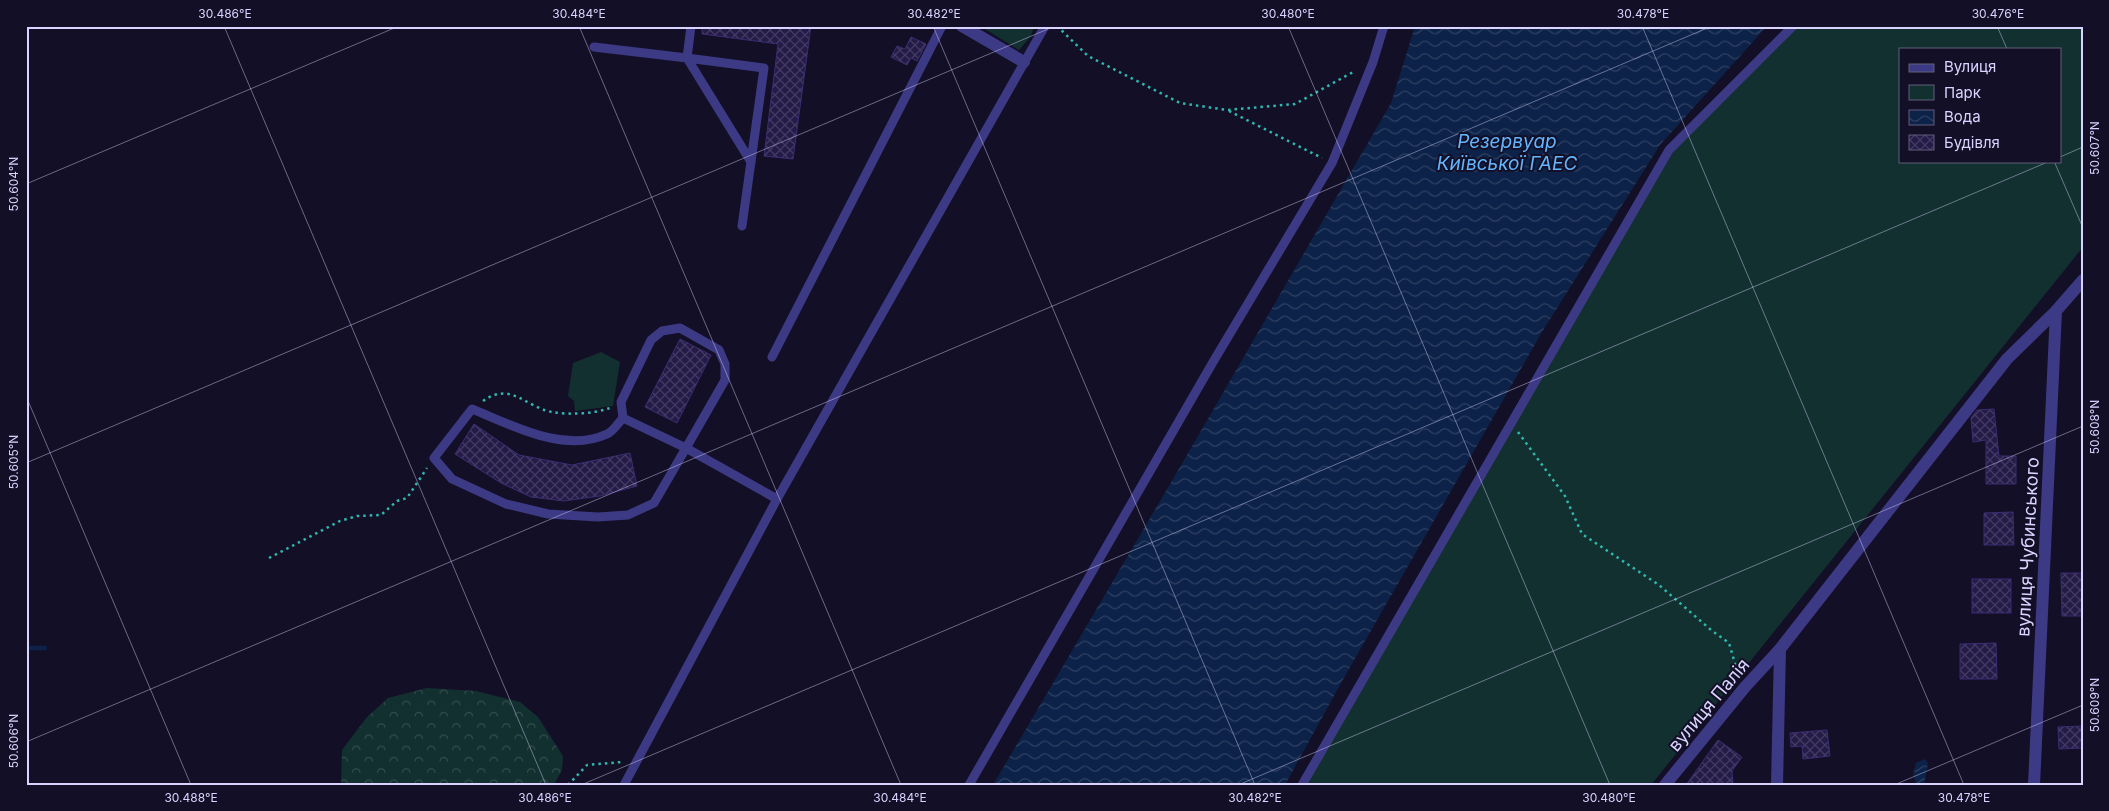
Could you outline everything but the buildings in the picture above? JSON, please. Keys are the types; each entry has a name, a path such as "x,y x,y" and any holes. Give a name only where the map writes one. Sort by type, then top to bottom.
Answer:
{"street":[{"path":"962,26 1024,62"},
{"name":"вулиця Палія","path":"1665,785 1780,649 2007,359 2056,311 2083,280"},
{"name":"вулиця Чубинського","path":"2034,785 2056,311"},
{"path":"1777,785 1780,649"}],"lane":[{"path":"691,26 688,58 751,162"},
{"path":"772,357 942,26"},
{"path":"624,785 777,499 1045,26"},
{"path":"969,785 1212,362 1332,163 1373,62 1384,26"},
{"path":"1302,785 1669,150 1793,26"},
{"path":"594,47 764,68 742,226"},
{"path":"680,328 719,350 725,364 725,380 654,503 628,515 598,517 548,514 506,504 452,479 434,458 472,409 539,435 584,442 609,434 623,418 621,405 651,340 662,331 680,328"},
{"path":"623,418 686,448 777,499"}],"path":[{"path":"1057,26 1088,56 1180,103 1228,110 1295,104 1373,62"},
{"path":"1228,110 1332,163"},
{"path":"472,409 489,396 504,392 550,412 580,413 602,411 621,405"},
{"path":"1511,423 1565,496 1582,534 1659,585 1710,630 1729,643 1735,669 1746,687"},
{"path":"269,558 340,521 356,516 381,515 397,501 407,498 434,458"},
{"path":"568,785 587,765 636,761"}],"green space":[{"path":"980,26 1034,26 1031,36 1019,50"},
{"path":"1793,26 2083,26 2083,247 1651,785 1302,785 1669,150"},
{"path":"601,352 620,362 613,406 575,411 574,401 568,396 573,363"},
{"path":"427,688 476,691 520,702 538,717 563,756 562,770 554,785 341,785 342,750 367,717 388,698"}],"water":[{"name":"Резервуар Київської ГАЕС","path":"1415,26 1767,26 1660,145 1542,332 1341,683 1285,785 993,785 1391,103"},
{"path":"1925,759 1928,763 1924,785 1917,785 1913,775 1916,763"}],"waterway":[{"path":"26,648 45,648"}]}
